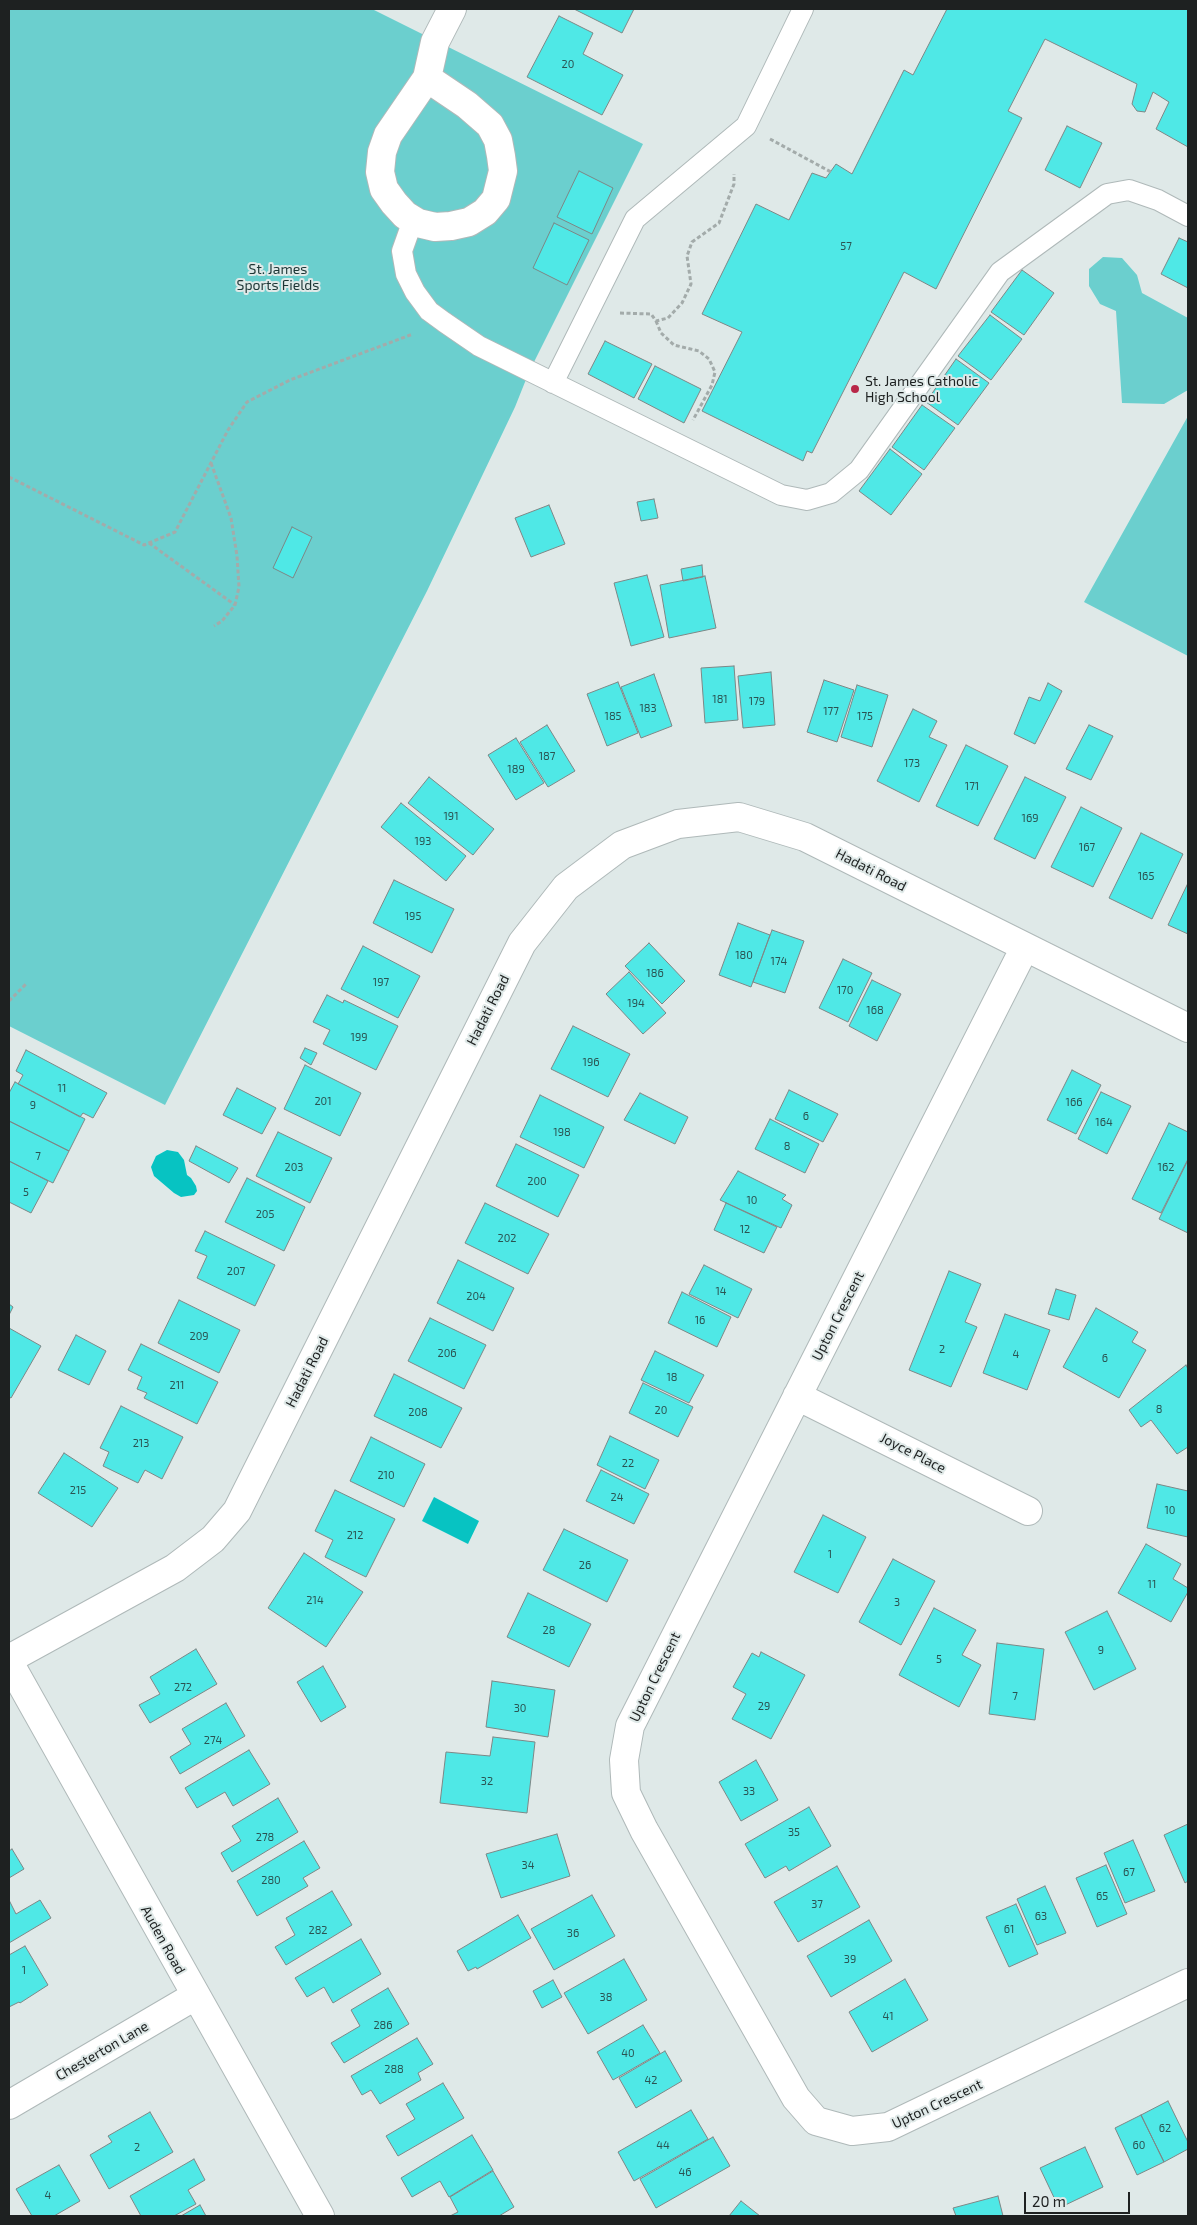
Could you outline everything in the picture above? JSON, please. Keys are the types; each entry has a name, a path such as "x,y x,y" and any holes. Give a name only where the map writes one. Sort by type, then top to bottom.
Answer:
{"street":[{"path":"427,78 467,105 490,125 498,140 503,171 496,199 485,212 469,222 435,227 418,223 394,203 384,189 380,172 382,152 388,135 427,78 435,42 452,9"},
{"name":"Hadati Road","path":"9,1661 175,1568 213,1539 237,1511 522,943 566,887 622,846 678,824 740,817 805,837 1188,1028"},
{"name":"Upton Crescent","path":"1025,947 630,1726 624,1760 626,1793 644,1830 796,2098 816,2121 852,2131 888,2127 1188,1983"},
{"name":"Joyce Place","path":"797,1396 1028,1511"},
{"name":"Auden Road","path":"9,1661 194,1996 320,2216"},
{"name":"Chesterton Lane","path":"9,2105 194,1996"}],"lane":[{"path":"553,383 635,219 746,126 803,9"},
{"path":"413,220 402,251 406,274 414,292 429,311 444,322 479,346 781,496 807,500 831,493 859,470 1000,272 1107,194 1129,190 1158,200 1188,216"}],"path":[{"path":"746,126 831,172"},
{"path":"656,321 668,318 682,303 691,284 687,256 692,242 719,223 729,200 734,184 734,169 729,159 719,149"},
{"path":"586,316 640,312 651,314 661,333 674,345 699,351 709,359 715,372 712,385 680,445"},
{"path":"9,477 144,545 175,532 228,430 247,402 290,380 444,322"},
{"path":"211,462 231,518 237,556 239,587 235,605 222,621 214,626"},
{"path":"149,543 235,605"},
{"path":"9,1001 26,984"}],"green space":[{"name":"St. James Sports Fields","path":"9,9 372,9 643,144 529,372 515,407 427,591 165,1105 9,1026"},
{"path":"1103,257 1122,258 1137,275 1142,293 1188,318 1188,390 1164,404 1122,403 1116,311 1100,304 1089,286 1089,269"},
{"path":"1188,416 1188,656 1084,602"}],"shaded area":[{"path":"167,1150 178,1152 184,1160 187,1175 196,1186 197,1191 194,1195 181,1197 154,1176 151,1167 156,1156"},
{"path":"434,1497 479,1521 468,1544 422,1521"}],"building":[{"path":"574,9 634,9 622,33"},
{"path":"947,9 1188,9 1188,147 1156,129 1169,102 1153,92 1145,112 1137,111 1132,104 1137,84 1045,39 1008,111 1022,118 936,289 904,272 812,453 807,451 803,461 702,411 742,332 702,314 756,204 789,220 812,173 826,178 836,164 852,174 904,70 913,75"},
{"path":"559,16 593,33 583,54 623,75 602,115 527,77"},
{"path":"1067,126 1102,143 1080,188 1045,170"},
{"path":"579,171 613,188 592,234 557,217"},
{"path":"554,223 589,240 567,285 533,268"},
{"path":"1179,238 1188,242 1188,288 1161,274"},
{"path":"1022,270 1054,293 1024,335 991,312"},
{"path":"990,315 1022,339 991,380 958,356"},
{"path":"605,341 652,364 634,398 588,374"},
{"path":"956,359 989,383 958,425 926,402"},
{"path":"655,366 701,389 684,423 638,399"},
{"path":"922,405 955,428 924,470 892,447"},
{"path":"890,449 922,474 891,515 859,491"},
{"path":"654,499 658,518 641,521 637,502"},
{"path":"549,505 565,544 531,557 515,518"},
{"path":"292,527 312,537 293,578 273,568"},
{"path":"702,565 703,577 683,581 681,569"},
{"path":"647,575 664,637 631,646 614,583"},
{"path":"705,576 716,628 669,638 660,585"},
{"path":"734,666 738,720 705,723 701,668"},
{"path":"771,672 775,725 743,728 738,676"},
{"path":"654,674 672,726 641,738 621,687"},
{"path":"824,680 854,690 837,742 807,732"},
{"path":"618,682 638,733 607,746 587,694"},
{"path":"1048,683 1062,691 1035,744 1014,734 1029,697 1040,701"},
{"path":"857,685 888,695 872,747 841,737"},
{"path":"913,709 937,721 929,737 947,745 919,802 877,781"},
{"path":"547,725 575,771 548,787 520,742"},
{"path":"1089,725 1113,736 1091,780 1066,769"},
{"path":"516,738 544,783 516,800 488,755"},
{"path":"966,745 1008,766 978,826 936,806"},
{"path":"429,777 494,829 473,855 408,803"},
{"path":"1025,777 1066,797 1035,859 994,839"},
{"path":"401,803 466,856 446,881 381,827"},
{"path":"1081,807 1122,828 1093,887 1051,867"},
{"path":"1141,833 1183,854 1152,919 1109,898"},
{"path":"394,880 454,909 432,953 373,923"},
{"path":"1188,883 1188,934 1168,925"},
{"path":"738,923 770,935 751,987 719,975"},
{"path":"772,930 804,941 785,993 753,982"},
{"path":"649,943 685,981 662,1004 625,966"},
{"path":"363,946 420,976 398,1018 341,989"},
{"path":"843,959 872,973 848,1022 819,1008"},
{"path":"629,972 666,1013 643,1034 606,994"},
{"path":"872,980 901,994 877,1041 849,1026"},
{"path":"327,995 343,1003 344,1000 398,1026 376,1070 323,1044 330,1030 313,1022"},
{"path":"573,1026 630,1054 608,1097 551,1069"},
{"path":"305,1048 317,1053 311,1065 300,1058"},
{"path":"26,1050 107,1093 93,1118 83,1113 80,1117 18,1084 23,1075 16,1071"},
{"path":"305,1065 361,1093 340,1136 284,1109"},
{"path":"1072,1070 1101,1085 1076,1134 1047,1120"},
{"path":"15,1082 85,1119 69,1151 9,1121 9,1093"},
{"path":"237,1088 276,1108 262,1134 223,1115"},
{"path":"789,1090 838,1114 823,1142 775,1119"},
{"path":"1101,1092 1131,1106 1107,1154 1078,1139"},
{"path":"640,1093 688,1117 675,1144 624,1120"},
{"path":"540,1095 604,1127 584,1168 520,1137"},
{"path":"770,1119 819,1144 805,1173 755,1149"},
{"path":"9,1121 69,1151 53,1183 9,1161"},
{"path":"1169,1123 1188,1132 1188,1159 1161,1213 1132,1199"},
{"path":"278,1132 332,1158 310,1203 256,1176"},
{"path":"516,1144 579,1175 558,1217 496,1186"},
{"path":"196,1146 238,1168 229,1183 189,1161"},
{"path":"1188,1160 1188,1233 1159,1219"},
{"path":"9,1161 48,1181 31,1213 9,1202"},
{"path":"738,1171 786,1195 782,1199 792,1205 781,1228 720,1200"},
{"path":"247,1178 305,1207 284,1251 225,1222"},
{"path":"485,1203 549,1234 528,1274 465,1243"},
{"path":"726,1203 777,1227 764,1253 714,1230"},
{"path":"205,1231 275,1265 255,1306 197,1278 207,1256 195,1251"},
{"path":"458,1260 514,1288 493,1331 437,1303"},
{"path":"704,1265 752,1289 738,1318 689,1294"},
{"path":"949,1271 981,1284 965,1322 977,1327 951,1387 909,1370"},
{"path":"1056,1289 1076,1295 1069,1320 1048,1314"},
{"path":"682,1292 731,1317 717,1347 668,1323"},
{"path":"179,1300 240,1330 219,1373 158,1343"},
{"path":"9,1304 13,1307 9,1315"},
{"path":"1096,1308 1138,1332 1132,1342 1146,1350 1119,1398 1063,1367"},
{"path":"1005,1314 1050,1330 1027,1390 983,1373"},
{"path":"430,1318 486,1345 464,1389 408,1361"},
{"path":"9,1328 41,1346 11,1398 9,1397"},
{"path":"76,1335 106,1351 89,1385 58,1370"},
{"path":"141,1344 218,1382 197,1424 144,1398 147,1393 137,1389 142,1377 128,1370"},
{"path":"655,1351 704,1375 689,1403 641,1380"},
{"path":"1186,1365 1188,1369 1188,1447 1177,1454 1151,1420 1141,1427 1129,1410"},
{"path":"394,1374 462,1408 441,1448 374,1416"},
{"path":"643,1383 693,1407 678,1437 629,1413"},
{"path":"121,1406 183,1437 162,1479 145,1470 138,1483 103,1466 109,1452 100,1448"},
{"path":"610,1436 659,1460 645,1489 597,1465"},
{"path":"371,1437 425,1464 404,1507 350,1481"},
{"path":"64,1453 118,1488 92,1527 38,1493"},
{"path":"601,1470 649,1494 634,1524 586,1501"},
{"path":"1157,1484 1188,1491 1188,1537 1147,1528"},
{"path":"335,1490 395,1519 366,1577 325,1557 333,1540 315,1531"},
{"path":"823,1515 866,1537 838,1593 794,1572"},
{"path":"564,1529 628,1560 607,1602 543,1570"},
{"path":"1146,1544 1181,1564 1173,1579 1188,1588 1188,1592 1171,1622 1118,1593"},
{"path":"304,1553 363,1592 326,1647 268,1608"},
{"path":"893,1559 935,1581 901,1645 859,1622"},
{"path":"528,1593 591,1624 569,1667 507,1637"},
{"path":"934,1608 976,1630 962,1655 981,1665 959,1707 899,1675"},
{"path":"1107,1611 1136,1669 1094,1690 1065,1632"},
{"path":"997,1643 1044,1649 1035,1720 989,1714"},
{"path":"196,1649 217,1684 150,1723 139,1705 160,1694 150,1677"},
{"path":"761,1652 805,1675 771,1739 732,1719 746,1694 733,1687 752,1653 759,1657"},
{"path":"323,1666 346,1707 321,1722 297,1682"},
{"path":"492,1681 555,1690 548,1737 486,1727"},
{"path":"226,1703 245,1736 180,1774 170,1757 191,1744 182,1729"},
{"path":"493,1737 535,1742 527,1813 440,1803 446,1752 490,1756"},
{"path":"249,1750 270,1784 233,1806 225,1792 197,1808 185,1788"},
{"path":"756,1760 778,1800 741,1821 719,1782"},
{"path":"278,1798 298,1832 232,1872 221,1853 241,1841 232,1826"},
{"path":"809,1807 831,1846 789,1871 786,1866 765,1878 745,1844"},
{"path":"1188,1824 1188,1881 1185,1883 1164,1835"},
{"path":"557,1834 570,1876 501,1898 486,1854"},
{"path":"1133,1840 1155,1891 1125,1903 1104,1853"},
{"path":"304,1841 320,1868 303,1878 308,1886 257,1916 237,1881"},
{"path":"12,1849 24,1869 9,1878 9,1851"},
{"path":"1106,1865 1127,1914 1097,1927 1076,1878"},
{"path":"837,1866 860,1907 798,1942 774,1902"},
{"path":"1045,1886 1066,1933 1037,1945 1017,1899"},
{"path":"332,1891 352,1925 286,1965 275,1947 295,1935 286,1918"},
{"path":"592,1895 615,1936 554,1970 531,1929"},
{"path":"9,1900 16,1914 40,1900 51,1918 9,1943"},
{"path":"1016,1904 1038,1954 1009,1967 986,1917"},
{"path":"518,1915 531,1938 477,1969 476,1967 468,1971 457,1951"},
{"path":"869,1920 892,1961 831,1997 807,1956"},
{"path":"361,1939 381,1974 333,2003 324,1987 307,1997 295,1978"},
{"path":"25,1946 48,1985 20,2003 9,2007 9,1955"},
{"path":"624,1959 647,2000 588,2034 564,1993"},
{"path":"905,1979 928,2020 872,2052 849,2012"},
{"path":"553,1980 562,1997 542,2008 533,1991"},
{"path":"388,1988 409,2024 344,2063 331,2043 360,2026 351,2010"},
{"path":"643,2025 660,2053 613,2080 597,2052"},
{"path":"417,2038 433,2064 418,2073 421,2080 380,2104 371,2090 362,2095 351,2076"},
{"path":"665,2051 682,2081 636,2108 619,2078"},
{"path":"443,2083 464,2118 398,2156 386,2136 415,2119 406,2104"},
{"path":"1168,2101 1188,2142 1188,2149 1164,2162 1141,2115"},
{"path":"691,2110 708,2139 634,2181 618,2152"},
{"path":"150,2112 173,2152 109,2189 90,2155 112,2142 108,2136"},
{"path":"1141,2115 1164,2162 1137,2175 1115,2128"},
{"path":"472,2135 493,2170 449,2197 440,2181 412,2197 401,2178"},
{"path":"713,2137 730,2166 656,2208 640,2179"},
{"path":"1085,2147 1103,2187 1059,2208 1040,2168"},
{"path":"194,2159 205,2180 188,2190 196,2204 174,2216 141,2216 130,2196"},
{"path":"59,2165 80,2201 54,2216 32,2216 16,2189"},
{"path":"493,2171 514,2207 499,2216 450,2216 458,2212 450,2197"},
{"path":"998,2196 1003,2216 956,2216 953,2208"},
{"path":"741,2201 760,2216 729,2216"},
{"path":"200,2205 206,2216 181,2216"}],"place":[{"name":"St. James Catholic High School","path":"855,389"}]}
